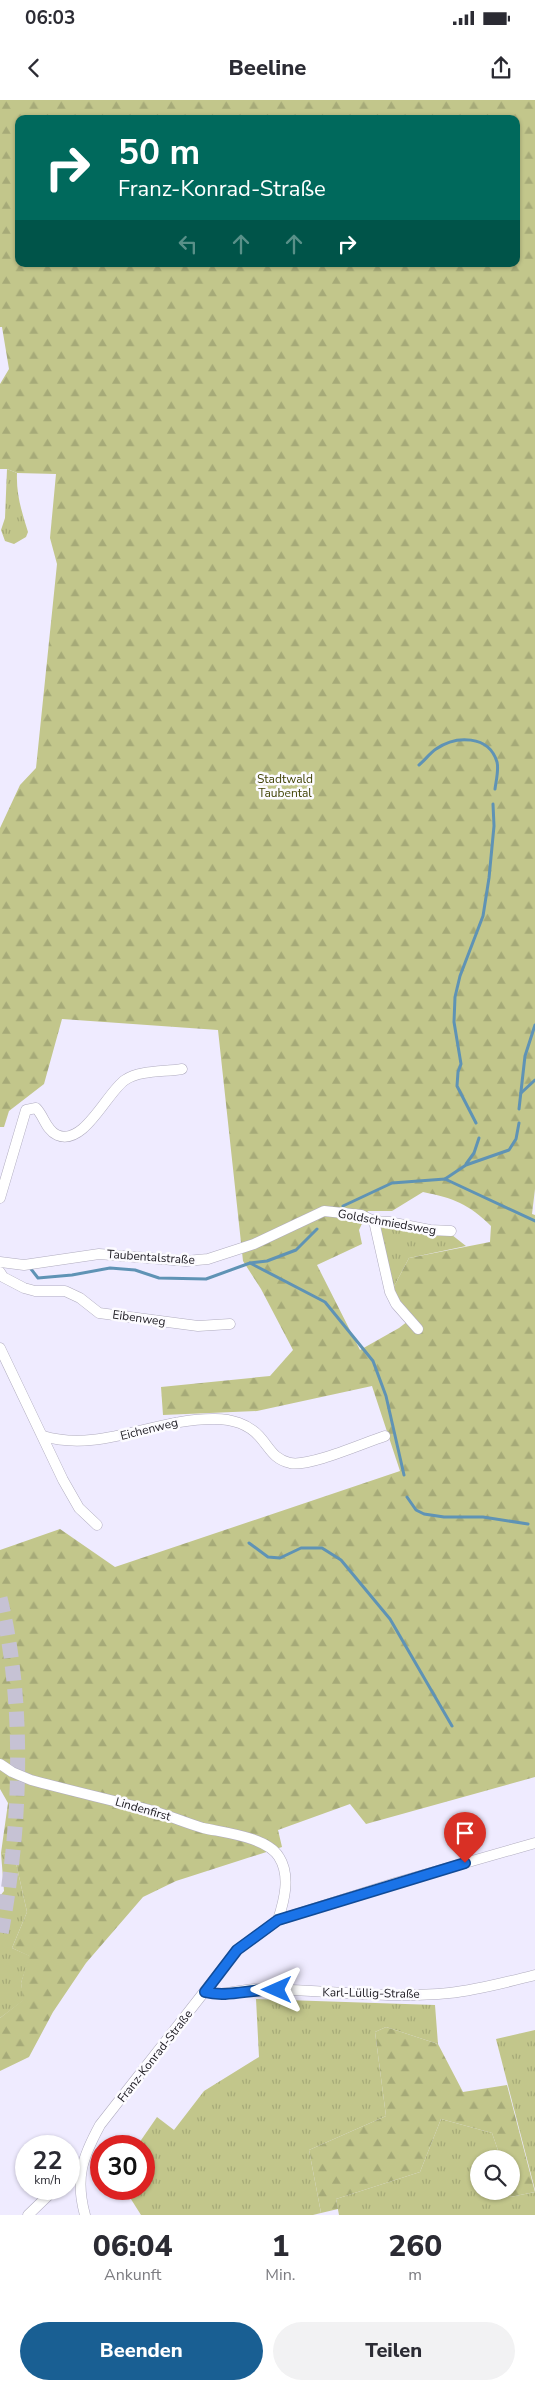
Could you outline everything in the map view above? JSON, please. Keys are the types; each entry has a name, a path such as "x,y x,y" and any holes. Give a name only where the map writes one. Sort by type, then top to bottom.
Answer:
{"street":[{"path":"0,1198 26,1110 36,1108 50,1130 58,1136 66,1136 87,1126 117,1086 126,1079 136,1075 182,1069"},
{"name":"Goldschmiedsweg","path":"324,1210 361,1215 374,1221 430,1230 451,1231"},
{"name":"Taubentalstraße","path":"0,1262 24,1265 99,1254 186,1261 208,1259 254,1244 324,1210"},
{"path":"374,1221 390,1292 396,1304 418,1329"},
{"name":"Eibenweg","path":"0,1272 3,1277 30,1290 65,1292 80,1298 99,1313 198,1326 230,1324"},
{"path":"0,1348 63,1480 79,1508 97,1525"},
{"name":"Eichenweg","path":"43,1436 58,1440 114,1437 176,1421 215,1419 234,1421 249,1427 260,1437 273,1456 290,1462 304,1463 385,1436"},
{"name":"Lindenfirst","path":"0,1764 12,1772 31,1780 154,1811 205,1828 239,1835 271,1848 282,1862 285,1878 285,1897 278,1920"},
{"name":"Franz-Konrad-Straße","path":"80,2171 87,2149 100,2125 237,1950 278,1920 395,1883 535,1843"},
{"name":"Karl-Lüllig-Straße","path":"205,1992 218,1995 259,1988 385,1995 448,1993 485,1987 535,1975"},
{"name":"Franz-Konrad-Straße","path":"80,2196 85,2215"},
{"path":"28,2215 44,2200"}],"green space":[{"name":"Stadtwald Taubental","path":"0,100 535,100 535,1189 532,1214 535,1215 535,1777 366,1824 350,1804 278,1830 282,1847 176,1881 143,1897 86,1963 53,2012 29,2057 0,2071 0,2018 23,2000 21,1983 29,1956 12,1948 27,1912 14,1854 1,1853 8,1803 0,1789 0,1550 60,1529 115,1567 400,1471 372,1386 257,1411 163,1415 161,1387 270,1376 293,1350 261,1289 243,1261 218,1030 62,1019 44,1084 9,1111 4,1127 0,1127 0,828 20,785 36,768 57,564 50,538 56,474 17,473 7,469 0,469 0,384 9,369 2,327 0,327","holes":["423,1192 443,1197 468,1207 483,1218 491,1226 490,1242 409,1258 391,1292 412,1318 399,1328 360,1350 317,1265 362,1244 359,1230 368,1211 392,1211"]},
{"path":"7,469 17,473 18,496 28,532 26,537 14,544 5,541 1,530 5,518"},
{"path":"375,1225 427,1235 452,1235 466,1246 409,1258 391,1292"},
{"path":"1,1853 14,1854 27,1912 12,1948 30,1956 21,1983 24,2000 0,2018 0,1896 4,1891"},
{"path":"256,1999 435,2005 438,2044 386,2027 375,2032 386,2116 309,2150 321,2213 313,2215 141,2215 132,2200 155,2200 155,2135 145,2135 157,2117 174,2130 204,2091 259,2057"},
{"path":"386,2027 438,2044 463,2092 507,2085 535,2192 520,2195 520,2150 498,2150 492,2133 441,2119 420,2172 336,2199 338,2209 321,2213 309,2150 386,2116 375,2032"},
{"path":"535,2030 535,2190 496,2039"},
{"path":"441,2119 492,2133 498,2150 470,2150 470,2200 520,2200 520,2195 535,2192 535,2215 339,2215 336,2199 420,2172"}],"waterway":[{"path":"419,765 444,744 462,740 479,742 493,753 497,762 498,772 495,789"},
{"path":"476,1123 457,1086 458,1072 461,1064 454,1022 455,997 460,976 483,916 494,826 493,804"},
{"path":"519,1109 525,1056 535,1025"},
{"path":"521,1093 535,1080"},
{"path":"445,1179 466,1165 509,1150 516,1139 519,1123"},
{"path":"466,1164 474,1153 479,1138"},
{"path":"343,1206 392,1183 445,1179 535,1221"},
{"path":"31,1269 38,1278 72,1275 110,1268 135,1270 159,1278 206,1279 250,1263 267,1261 296,1250 317,1229"},
{"path":"250,1263 325,1302 373,1361 386,1396 404,1475"},
{"path":"407,1497 416,1510 424,1514 444,1517 483,1517 528,1524"},
{"path":"249,1543 268,1557 280,1558 301,1548 322,1548 341,1560 390,1619 452,1726"}],"tunnel":[{"path":"0,1598 14,1681 18,1768 13,1855 0,1939"}],"route":[{"path":"277,1990 259,1988 218,1995 205,1992 237,1950 278,1920 363,1892 465,1863"}]}
